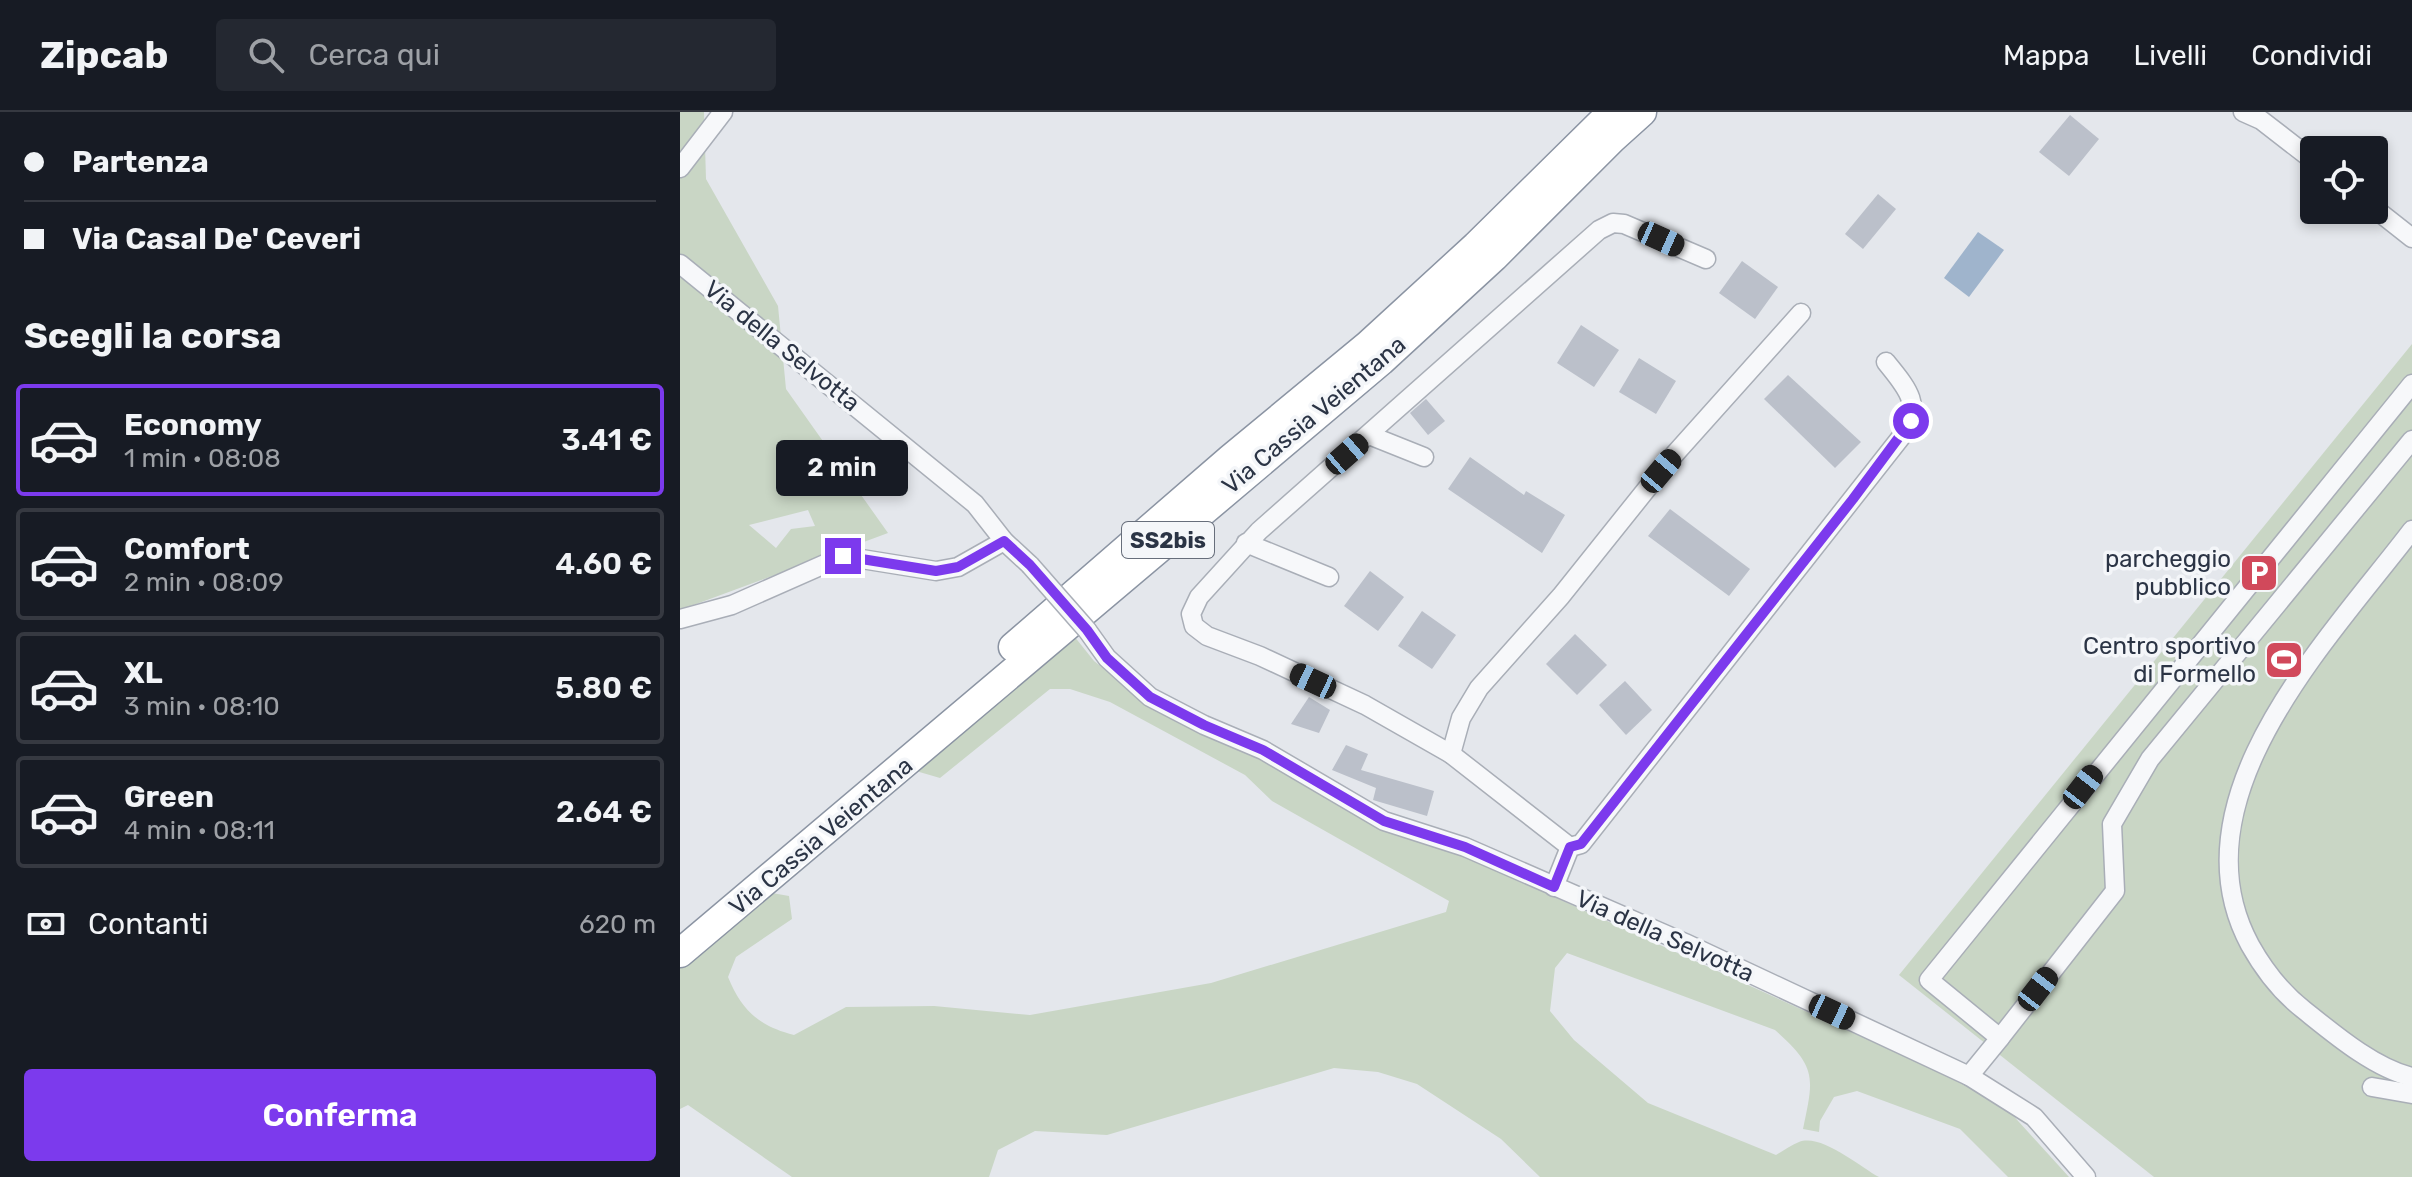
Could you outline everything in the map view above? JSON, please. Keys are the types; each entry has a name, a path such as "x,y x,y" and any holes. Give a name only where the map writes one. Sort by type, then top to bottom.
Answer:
{"highway":[{"name":"Via Cassia Veientana","path":"680,929 824,810 1230,459 1368,345 1476,246 1612,112"},
{"name":"Via Cassia Veientana","path":"680,953 1381,361 1494,257 1642,112"}],"street":[{"path":"680,168 723,112"},
{"path":"2243,112 2261,120 2300,150"},
{"path":"2388,219 2412,238"},
{"path":"1570,847 1451,754 1365,705 1198,630 1191,618 1196,601 1246,543 1606,225 1620,223 1630,226 1706,259"},
{"name":"Via della Selvotta","path":"680,264 965,495 1087,630 1107,658 1150,697 1204,725 1263,750 1384,821 1465,847 1685,943 1969,1076 2034,1117 2086,1177"},
{"path":"1451,754 1461,718 1479,688 1561,596 1673,456 1801,313"},
{"path":"1570,847 1581,844 1905,432 1913,415 1913,403 1905,386 1886,362"},
{"path":"2000,1038 1929,980 2412,384"},
{"path":"1369,435 1424,457"},
{"path":"1969,1076 2115,891 2112,824 2150,759 2412,440"},
{"path":"2412,530 2296,682 2259,743 2228,841 2229,886 2236,920 2257,958 2286,996 2349,1045 2412,1077"},
{"path":"680,619 732,605 843,556 936,571 958,567 1004,541"},
{"path":"1246,543 1329,577"},
{"path":"1554,887 1570,847"},
{"path":"2372,1087 2412,1094"}],"green space":[{"path":"680,112 704,112 706,179 778,306 786,389 888,533 680,610","holes":["808,510 815,526 791,529 776,548 749,525"]},
{"name":"Centro sportivo di Formello","path":"2412,344 2412,1177 2154,1177 1899,975"},
{"path":"1070,631 1094,661 1149,704 1256,751 1462,855 1990,1095 2009,1111 2069,1177 2008,1177 1960,1129 1857,1091 1834,1097 1820,1121 1819,1132 1803,1129 1809,1097 1809,1074 1799,1054 1775,1030 1567,953 1555,968 1550,1011 1574,1040 1648,1103 1776,1155 1799,1142 1818,1142 1879,1177 1540,1177 1501,1139 1417,1084 1378,1072 1334,1068 1107,1135 1035,1131 998,1150 989,1177 792,1177 688,1105 680,1109 680,968 772,893 789,896 792,919 736,957 728,977 739,999 753,1015 771,1027 794,1035 846,1007 934,1006 1030,1015 1211,983 1446,912 1449,901 1272,801 1245,775 1110,702 1070,689 1050,689 940,778 916,771"}],"water":[{"path":"1978,232 2004,250 1969,297 1944,278"}],"building":[{"path":"2070,115 2099,139 2069,176 2039,152"},
{"path":"1878,194 1896,209 1863,249 1845,234"},
{"path":"1742,261 1778,287 1755,319 1719,293"},
{"path":"1581,325 1619,350 1594,387 1557,363"},
{"path":"1639,358 1676,381 1656,414 1619,392"},
{"path":"1788,375 1861,442 1835,468 1764,399"},
{"path":"1426,399 1445,421 1428,435 1410,413"},
{"path":"1470,457 1524,495 1526,491 1565,515 1542,553 1448,489"},
{"path":"1670,509 1750,569 1729,596 1648,536"},
{"path":"1370,571 1404,597 1378,631 1344,606"},
{"path":"1422,611 1456,635 1432,669 1398,646"},
{"path":"1575,634 1607,665 1577,695 1546,664"},
{"path":"1625,681 1652,710 1626,735 1599,705"},
{"path":"1309,697 1330,710 1319,733 1291,724"},
{"path":"1346,745 1368,754 1361,770 1434,791 1427,816 1373,800 1376,788 1332,770"}],"place":[{"name":"parcheggio pubblico","path":"2259,573"},
{"name":"Centro sportivo di Formello","path":"2284,660"}],"route":[{"path":"843,556 868,557 936,571 958,567 1004,541 1030,565 1087,630 1107,658 1150,697 1204,725 1263,750 1384,821 1465,847 1554,887 1570,847 1581,844 1911,421"}]}
